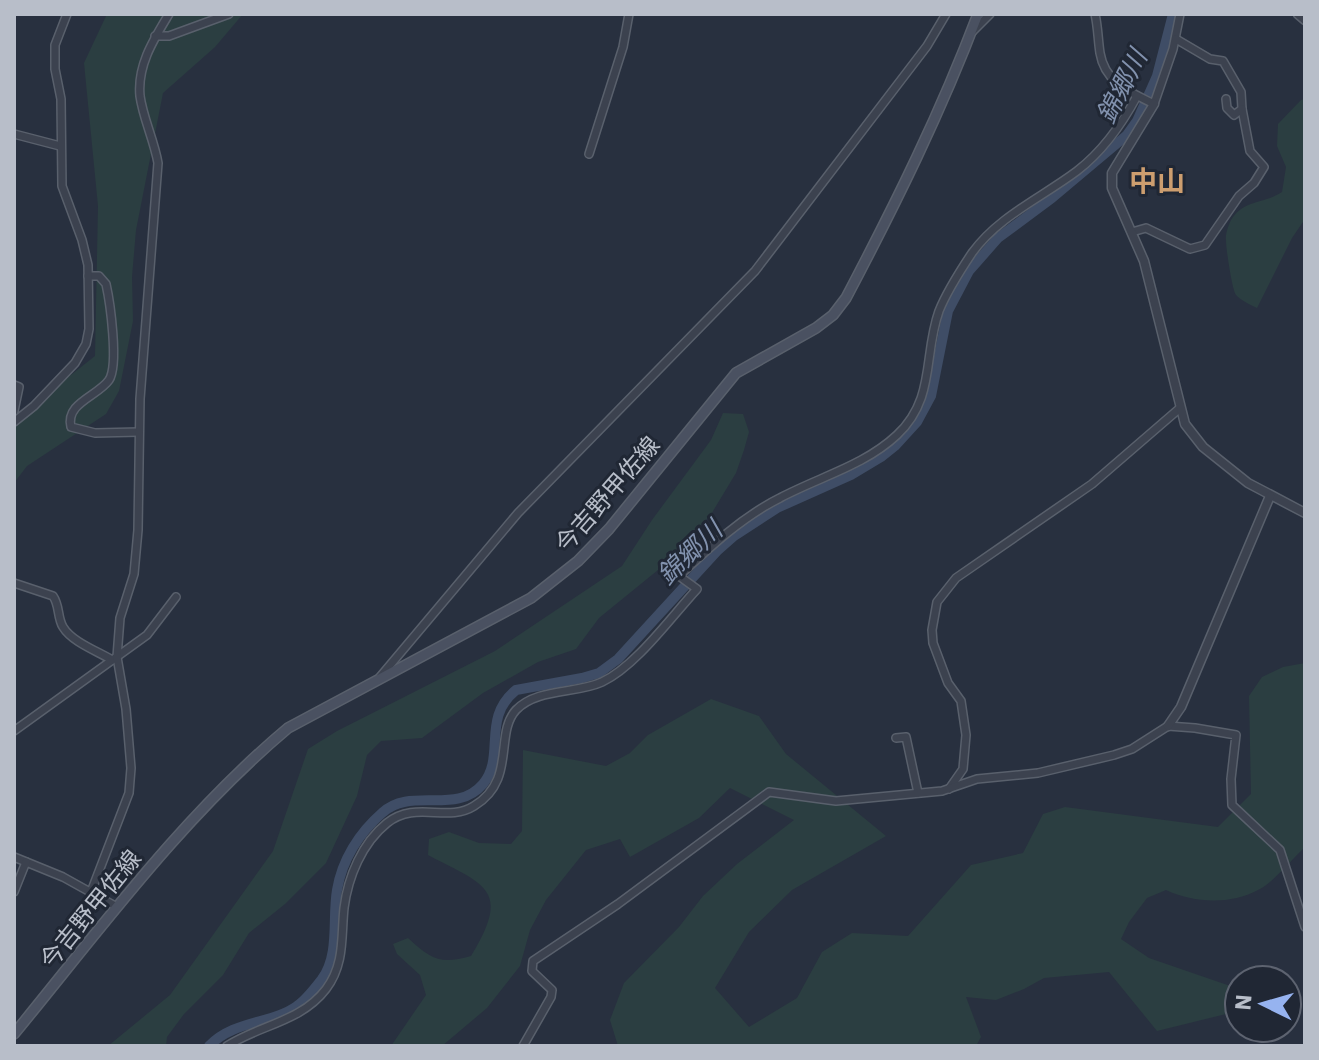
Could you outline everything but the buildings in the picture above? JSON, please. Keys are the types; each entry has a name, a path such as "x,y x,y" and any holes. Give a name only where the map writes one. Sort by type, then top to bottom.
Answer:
{"main road":[{"name":"今吉野甲佐線","path":"14,1034 154,861 261,750 288,728 531,598 555,580 609,529 736,373 833,315 850,292 912,169 978,14"}],"street":[{"path":"14,422 34,406 82,354 89,323 88,276 82,240 62,186 61,99 55,69 55,45 67,14"},
{"path":"91,892 129,793 131,768 126,709 114,658 120,618 134,574 138,530 139,432 158,163 140,99 139,80 155,36 169,14"},
{"path":"155,36 169,36 229,14"},
{"path":"589,154 623,47 629,14"},
{"path":"377,680 518,513 755,271 927,46 946,14"},
{"path":"972,32 990,14"},
{"path":"1095,14 1100,55 1107,72 1114,82 1154,104"},
{"path":"1180,14 1176,39 1154,104 1112,173 1115,197 1144,261 1180,408 1192,436 1226,467 1270,496 1305,513"},
{"path":"1298,14 1305,20"},
{"path":"1132,232 1146,228 1190,249 1205,245 1239,196 1254,183 1264,167 1250,151 1241,92 1223,61 1210,59 1176,39"},
{"path":"227,1046 248,1034 295,1016 326,989 343,951 344,909 349,881 374,836 388,822 413,811 452,813 477,805 497,779 504,759 509,721 515,711 537,697 582,689 611,676 636,656 697,589 679,576 702,554 765,506 848,467 897,435 922,400 938,314 974,251 1007,217 1085,165 1115,133 1137,96"},
{"path":"1226,99 1227,108 1234,115 1242,109"},
{"path":"14,134 60,146"},
{"path":"88,276 103,279 107,291 113,370 106,384 73,411 71,427 85,433 139,432"},
{"path":"14,385 19,387 14,411"},
{"path":"949,789 963,769 966,735 961,701 948,683 933,643 937,602 956,578 1092,484 1180,408"},
{"path":"523,1046 552,990 532,971 533,961 618,904 773,791 836,801 949,789 977,779 1038,773 1114,755 1132,749 1168,726 1181,707 1270,496"},
{"path":"14,583 53,596 63,627 71,635 114,658"},
{"path":"14,731 147,635 176,597"},
{"path":"1168,726 1236,735 1231,779 1232,805 1280,850 1305,927"},
{"path":"896,738 906,737 918,793"},
{"path":"14,857 63,877 117,907"},
{"path":"14,892 26,862"}],"shaded area":[{"path":"107,14 243,14 215,47 163,93 136,230 132,277 133,321 119,391 106,414 27,466 14,483 14,420 95,356 98,206 84,63"},
{"path":"1305,99 1305,219 1292,238 1257,308 1240,299 1234,291 1227,232 1233,217 1243,207 1282,192 1286,167 1277,146 1278,124"},
{"path":"723,413 743,414 749,432 736,473 710,516 658,570 599,618 576,649 538,662 483,693 422,738 381,741 367,755 357,796 326,863 285,904 249,933 223,975 184,1014 167,1037 166,1046 108,1046 170,995 273,851 308,749 337,731 495,651 622,566 711,440"},
{"path":"1305,663 1305,847 1270,882 1247,895 1224,900 1200,900 1166,890 1147,898 1121,939 1149,958 1223,983 1223,1015 1157,1031 1109,972 1044,978 996,1000 966,997 981,1037 976,1046 618,1046 610,1020 624,983 679,927 703,896 737,864 794,820 730,788 699,818 630,857 620,839 586,850 546,900 530,930 520,966 487,1008 442,1046 391,1046 426,995 420,975 397,954 393,944 408,938 436,958 451,960 471,956 490,916 486,892 465,874 428,855 429,839 449,832 479,843 511,844 522,831 523,750 606,766 630,753 648,735 711,699 759,716 786,754 886,836 792,890 749,932 715,988 749,1027 797,998 822,952 852,933 908,936 971,865 1023,853 1043,814 1065,807 1218,827 1251,794 1249,696 1262,677 1283,667"}],"waterway":[{"name":"錦郷川","path":"209,1046 230,1031 287,1012 310,994 328,969 339,879 359,838 382,813 394,805 460,798 483,784 493,762 499,713 516,690 599,673 618,659 734,536 777,508 851,475 896,445 917,422 931,396 948,311 969,271 998,238 1052,198 1127,135 1137,121 1157,76 1173,14"}],"district":[{"name":"中山","path":"1157,180"}]}
